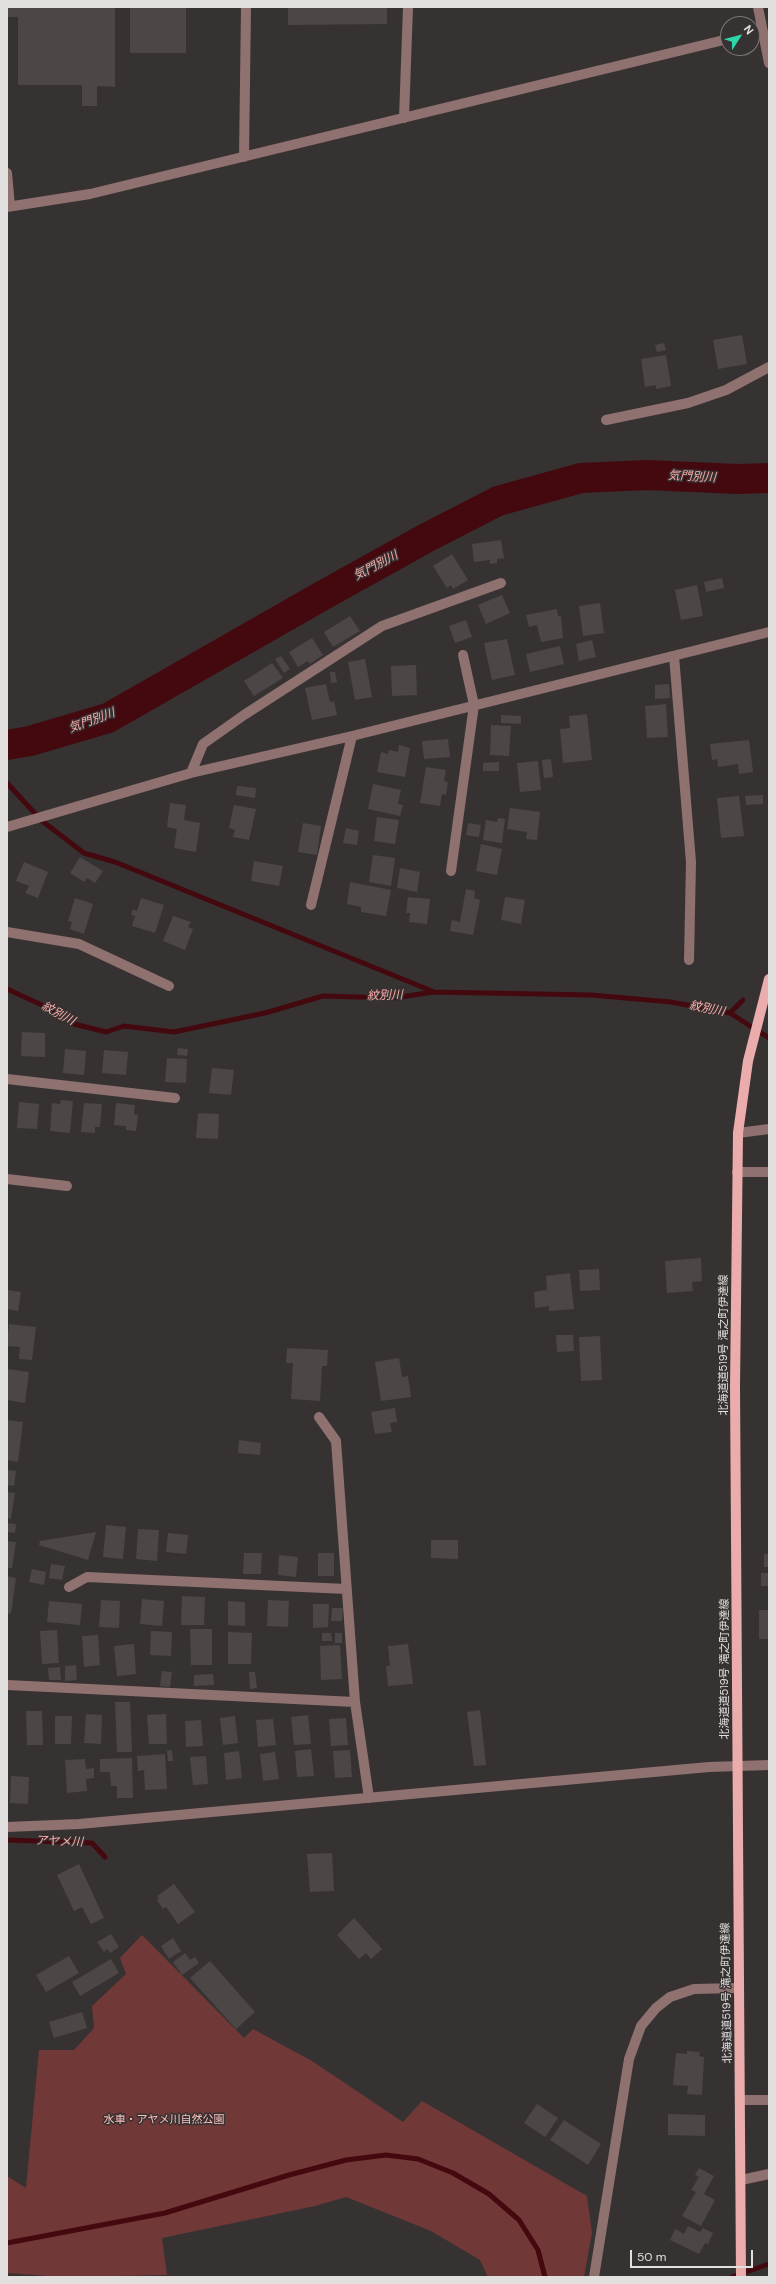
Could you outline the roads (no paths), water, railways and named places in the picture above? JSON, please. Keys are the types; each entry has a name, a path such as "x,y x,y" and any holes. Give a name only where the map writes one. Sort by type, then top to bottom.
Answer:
{"main road":[{"name":"北海道道519号 滝之町伊達線","path":"741,2277 735,1387 737,1172 738,1134 748,1061 769,980"}],"street":[{"path":"244,157 246,7"},
{"path":"404,118 408,7"},
{"path":"7,173 9,206 90,194 720,41"},
{"path":"760,42 769,63"},
{"path":"606,420 688,403 726,390 769,367"},
{"path":"192,773 203,744 382,626 501,583"},
{"path":"11,826 192,773 352,736 769,632"},
{"path":"451,871 474,705 463,655"},
{"path":"674,656 691,862 689,960"},
{"path":"311,905 352,736"},
{"path":"7,932 79,944 168,986"},
{"path":"7,1079 175,1098"},
{"path":"738,1134 769,1128"},
{"path":"737,1172 769,1172"},
{"path":"7,1178 67,1186"},
{"path":"319,1417 336,1442 355,1702 369,1798"},
{"path":"69,1587 87,1577 346,1589"},
{"path":"7,1685 355,1702"},
{"path":"7,1827 79,1824 738,1765 769,1765"},
{"path":"594,2277 629,2059 641,2026 656,2008 670,1997 694,1989 738,1988"},
{"path":"740,2100 769,2100"},
{"path":"741,2180 769,2174"}],"waterway":[{"name":"気門別川","path":"7,745 30,741 108,718 426,538 498,501 581,478 647,475 738,479 769,478"},
{"path":"7,783 42,821 84,853 115,862 432,991"},
{"name":"紋別川","path":"7,989 55,1011 74,1024 106,1032 124,1026 174,1032 265,1013 323,996 394,998 433,992 591,995 671,1002 730,1013 769,1038"},
{"path":"730,1013 743,1000"},
{"name":"アヤメ川","path":"7,1840 92,1843 105,1857"},
{"path":"7,2243 165,2213 289,2175 346,2160 386,2155 418,2159 453,2173 489,2194 519,2220 538,2250 545,2277"},
{"path":"732,2277 769,2264"}],"park label":[{"name":"水車・アヤメ川自然公園","path":"164,2120"}]}
